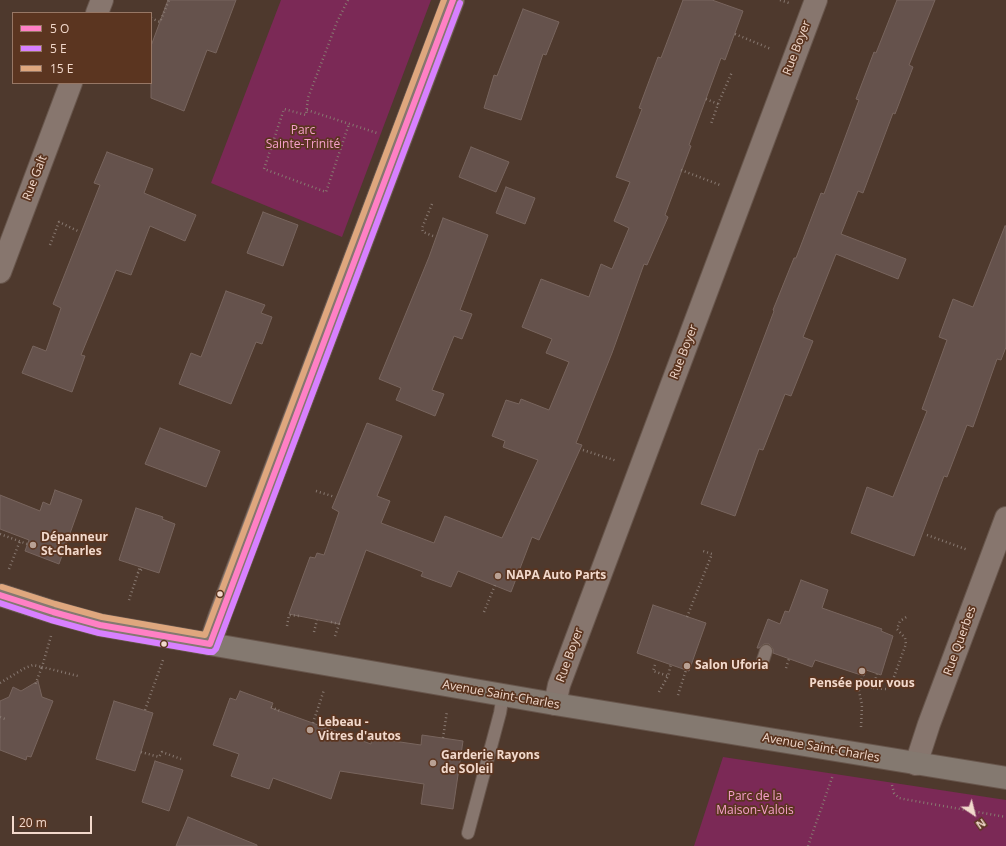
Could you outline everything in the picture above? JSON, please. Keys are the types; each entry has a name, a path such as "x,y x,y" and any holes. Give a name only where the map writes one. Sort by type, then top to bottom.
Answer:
{"main road":[{"name":"Avenue Saint-Charles","path":"0,594 53,612 100,625 555,704 1006,778"}],"street":[{"path":"97,12 102,0"},
{"path":"210,644 453,0"},
{"name":"Rue Boyer","path":"555,704 559,685 816,0"},
{"name":"Rue Galt","path":"0,272 71,84"},
{"name":"Rue Querbes","path":"916,764 929,724 1006,518"}],"lane":[{"path":"468,833 500,713 503,695"}],"path":[{"path":"152,18 160,22 168,0"},
{"path":"348,0 337,22 308,98 308,110 306,115 284,109 264,169 326,192 350,124"},
{"path":"735,34 775,50"},
{"path":"711,124 732,72"},
{"path":"706,99 718,104"},
{"path":"308,110 380,134"},
{"path":"682,170 724,186"},
{"path":"432,204 422,228 423,232 433,236"},
{"path":"50,245 59,222 80,232"},
{"path":"583,450 620,462"},
{"path":"316,491 335,497"},
{"path":"0,534 27,544"},
{"path":"927,535 970,551"},
{"path":"9,569 20,541"},
{"path":"687,617 712,554 703,551"},
{"path":"129,600 141,567"},
{"path":"484,612 495,585"},
{"path":"287,626 289,614 300,616"},
{"path":"860,683 872,688 886,689 890,685 906,644 905,638 897,629 900,621 908,616"},
{"path":"314,632 318,620"},
{"path":"331,622 339,624 335,636"},
{"path":"35,685 52,634"},
{"path":"145,710 166,655"},
{"path":"786,668 789,659"},
{"path":"659,692 668,676 671,664"},
{"path":"0,683 33,665 78,676"},
{"path":"655,665 653,672 668,676"},
{"path":"678,695 686,670"},
{"path":"872,688 877,674"},
{"path":"861,726 862,704 859,691 862,676"},
{"path":"313,723 326,683"},
{"path":"443,738 448,704"},
{"path":"271,707 280,711"},
{"path":"0,717 5,719"},
{"path":"141,752 159,757 162,752 181,759"},
{"path":"808,846 835,770"},
{"path":"892,783 894,793 899,798 1006,817"}],"green space":[{"name":"Parc Sainte-Trinité","path":"281,0 431,0 342,237 211,183"},
{"name":"Parc de la Maison-Valois","path":"723,757 1006,800 1006,846 694,846"}],"building":[{"path":"168,0 236,0 216,53 207,50 184,111 151,98 152,43"},
{"path":"683,0 712,0 743,11 725,60 721,58 689,145 691,146 665,215 668,217 647,265 644,264 612,353 576,443 582,445 539,540 532,537 511,592 458,571 451,587 421,576 423,572 366,550 339,624 289,614 310,557 315,558 317,553 324,555 339,512 332,508 367,423 402,436 377,496 390,501 381,523 434,543 445,516 502,538 538,460 503,447 505,441 492,436 506,400 519,404 521,399 549,410 569,362 546,353 552,339 522,327 541,279 589,297 601,264 612,269 629,228 614,221 630,182 616,177 642,109 639,108 658,57 661,58"},
{"path":"897,0 935,0 909,65 913,67 895,114 893,113 863,193 858,191 841,234 906,259 898,279 836,254 803,337 813,341 791,396 785,394 763,450 759,449 735,516 701,504 774,311 773,310 794,258 796,258 821,193 824,194 859,100 856,99 874,52 876,53"},
{"path":"523,9 559,22 546,55 543,54 521,120 484,108 494,75 497,76"},
{"path":"471,147 509,162 496,192 459,177"},
{"path":"107,152 153,169 144,193 196,215 185,241 150,226 131,275 116,270 81,355 85,356 72,392 22,373 33,346 46,351 61,308 53,304 100,185 94,183"},
{"path":"506,187 535,198 525,224 496,213"},
{"path":"263,212 298,225 283,266 247,253"},
{"path":"443,218 488,235 460,310 472,314 462,339 454,336 432,390 444,394 435,416 396,400 401,388 379,379 429,257"},
{"path":"1005,226 1006,347 1001,360 997,359 973,427 967,425 947,477 944,476 914,556 851,533 867,487 893,497 927,411 922,409 947,340 939,337 953,299 973,307"},
{"path":"226,291 265,305 261,313 272,317 262,344 256,342 231,404 179,384 191,353 201,357"},
{"path":"160,428 220,451 206,487 145,464"},
{"path":"55,490 82,500 59,564 25,551 29,540 0,529 0,495 40,511 43,502 50,505"},
{"path":"136,508 163,517 162,519 175,524 159,573 119,560"},
{"path":"801,580 828,590 822,608 882,629 881,631 893,636 881,675 866,670 864,676 815,660 812,667 773,653 773,649 769,644 764,644 757,648 768,619 780,624 785,611 789,612"},
{"path":"653,605 706,623 689,671 637,653"},
{"path":"38,681 42,697 53,701 31,757 27,756 26,760 0,750 0,701 9,697 13,687 21,691"},
{"path":"240,691 273,703 271,708 371,744 372,738 421,745 422,735 463,741 453,809 421,804 424,784 340,771 331,799 273,778 269,789 231,776 239,754 213,745 230,698 236,700"},
{"path":"114,701 153,713 135,771 96,759"},
{"path":"155,761 183,770 169,811 142,802"},
{"path":"188,817 257,845 257,846 176,846"}],"transit line":[{"path":"2,587 102,617 205,635 444,0"},
{"path":"0,595 100,625 210,644 453,0"},
{"path":"0,603 51,620 99,633 209,652 213,652 216,649 460,3"}],"place":[{"name":"Dépanneur St-Charles","path":"33,545"},
{"name":"NAPA Auto Parts","path":"498,576"},
{"name":"Salon Uforia","path":"687,666"},
{"name":"Pensée pour vous","path":"862,671"},
{"name":"Lebeau - Vitres d'autos","path":"310,730"},
{"name":"Garderie Rayons de SOleil","path":"433,763"}]}
